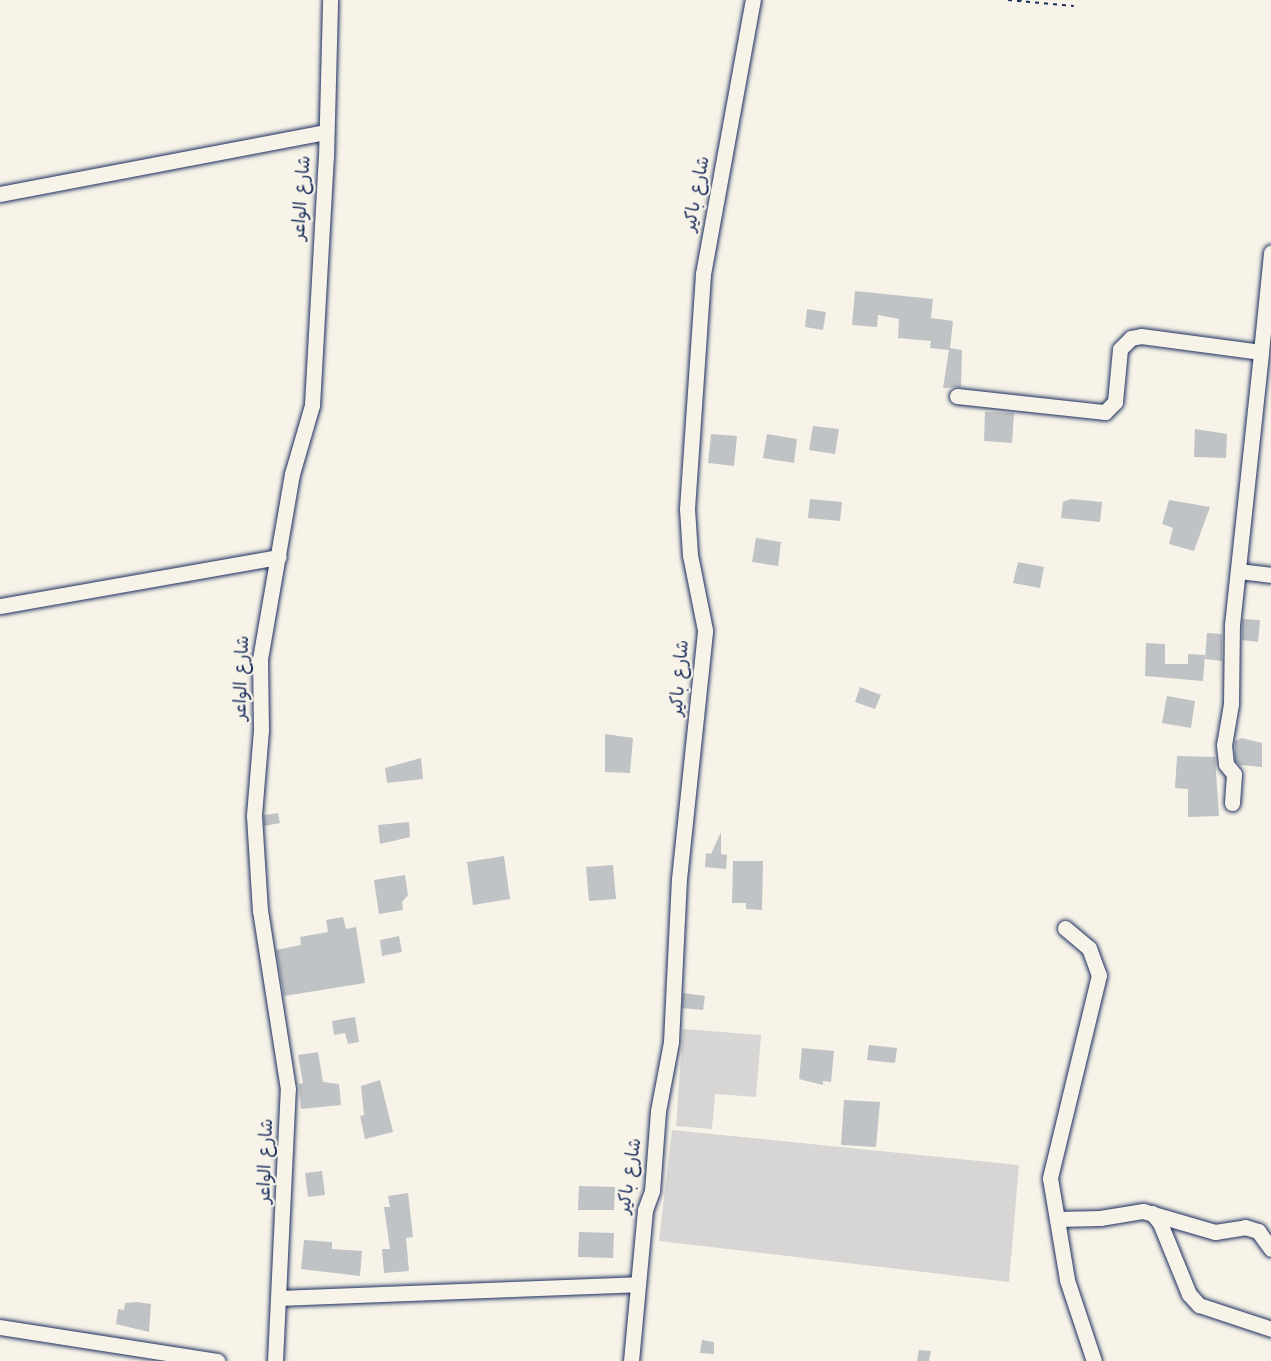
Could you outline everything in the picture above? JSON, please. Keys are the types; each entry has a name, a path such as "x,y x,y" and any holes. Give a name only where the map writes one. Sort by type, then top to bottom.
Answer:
{"street":[{"name":"شارع الواعر","path":"276,1361 288,1089 263,932 254,815 261,730 260,659 292,474 312,405 330,0"},
{"name":"شارع باكير","path":"631,1361 634,1284 645,1210 652,1191 658,1111 671,1042 679,879 705,630 690,555 687,509 703,274 753,0"},
{"path":"0,194 325,132"},
{"path":"1232,803 1234,774 1226,764 1224,745 1231,704 1232,625 1271,253"},
{"path":"957,396 1105,412 1115,402 1120,349 1131,338 1141,336 1262,352"},
{"path":"0,606 279,557"},
{"path":"1239,571 1271,575"},
{"path":"1065,928 1089,948 1099,975 1052,1164 1057,1219 1067,1280 1094,1361"},
{"path":"1057,1219 1100,1218 1143,1210 1215,1232 1245,1227 1258,1231 1271,1249"},
{"path":"1152,1213 1189,1294 1199,1305 1271,1329"},
{"path":"279,1298 634,1284"},
{"path":"0,1327 217,1361"}],"path":[{"path":"1008,0 1074,6"}],"shaded area":[{"path":"683,1029 761,1035 756,1097 715,1094 712,1129 676,1126"},
{"path":"672,1130 1019,1165 1009,1282 659,1241"}],"building":[{"path":"855,291 933,299 931,318 953,321 950,348 962,350 961,387 943,388 949,350 930,348 931,341 898,338 899,319 878,315 877,327 852,325"},
{"path":"807,309 826,312 823,330 805,327"},
{"path":"985,412 1014,413 1012,443 984,441"},
{"path":"813,426 839,429 835,454 809,450"},
{"path":"1195,429 1227,434 1226,458 1194,457"},
{"path":"711,434 737,436 734,466 708,463"},
{"path":"767,434 797,439 794,463 763,458"},
{"path":"810,499 842,502 840,521 808,518"},
{"path":"1071,499 1102,502 1100,522 1061,518 1063,502"},
{"path":"1169,500 1210,507 1194,551 1169,544 1173,528 1162,524"},
{"path":"756,538 781,542 778,566 752,562"},
{"path":"1018,562 1044,567 1040,588 1013,583"},
{"path":"1242,619 1260,620 1258,642 1242,640"},
{"path":"1207,633 1222,634 1222,661 1205,659"},
{"path":"1146,643 1165,644 1165,664 1188,664 1188,654 1205,655 1203,681 1145,676"},
{"path":"860,687 881,695 875,709 855,702"},
{"path":"1167,696 1195,701 1191,728 1162,723"},
{"path":"605,734 633,738 630,773 605,772"},
{"path":"1242,738 1262,743 1262,767 1240,765 1235,760 1235,741"},
{"path":"1177,756 1215,757 1219,816 1188,817 1188,789 1175,788"},
{"path":"421,758 423,779 387,783 385,768"},
{"path":"278,813 280,823 264,826 264,815"},
{"path":"409,822 410,837 380,844 378,825"},
{"path":"721,832 721,854 727,855 726,869 705,867 706,853 711,854"},
{"path":"504,856 510,899 473,905 467,862"},
{"path":"733,861 763,861 762,910 746,909 746,903 732,903"},
{"path":"613,865 616,899 589,901 586,867"},
{"path":"405,875 408,895 402,902 403,910 379,914 374,880"},
{"path":"343,917 346,929 356,927 365,983 284,996 276,950 301,945 300,937 328,932 326,920"},
{"path":"399,936 402,952 382,956 380,940"},
{"path":"683,993 705,996 703,1010 682,1008"},
{"path":"355,1017 359,1042 348,1044 345,1033 334,1035 332,1021"},
{"path":"869,1045 897,1048 895,1063 867,1060"},
{"path":"802,1048 834,1051 831,1082 823,1081 823,1085 799,1079"},
{"path":"318,1052 323,1082 339,1084 341,1105 301,1109 299,1084 303,1083 298,1055"},
{"path":"380,1080 393,1132 365,1139 360,1116 364,1115 361,1086"},
{"path":"844,1100 880,1102 876,1147 841,1145"},
{"path":"322,1171 325,1195 308,1197 305,1173"},
{"path":"579,1186 615,1187 614,1210 578,1210"},
{"path":"408,1193 413,1237 406,1238 409,1271 384,1273 382,1249 390,1249 384,1207 390,1207 388,1196"},
{"path":"579,1232 614,1233 613,1258 578,1257"},
{"path":"304,1240 332,1242 332,1249 362,1251 360,1276 301,1269"},
{"path":"125,1303 151,1304 149,1332 116,1324 118,1309 124,1310"},
{"path":"702,1340 714,1342 714,1354 700,1353"},
{"path":"919,1350 931,1351 929,1361 917,1361"}]}
